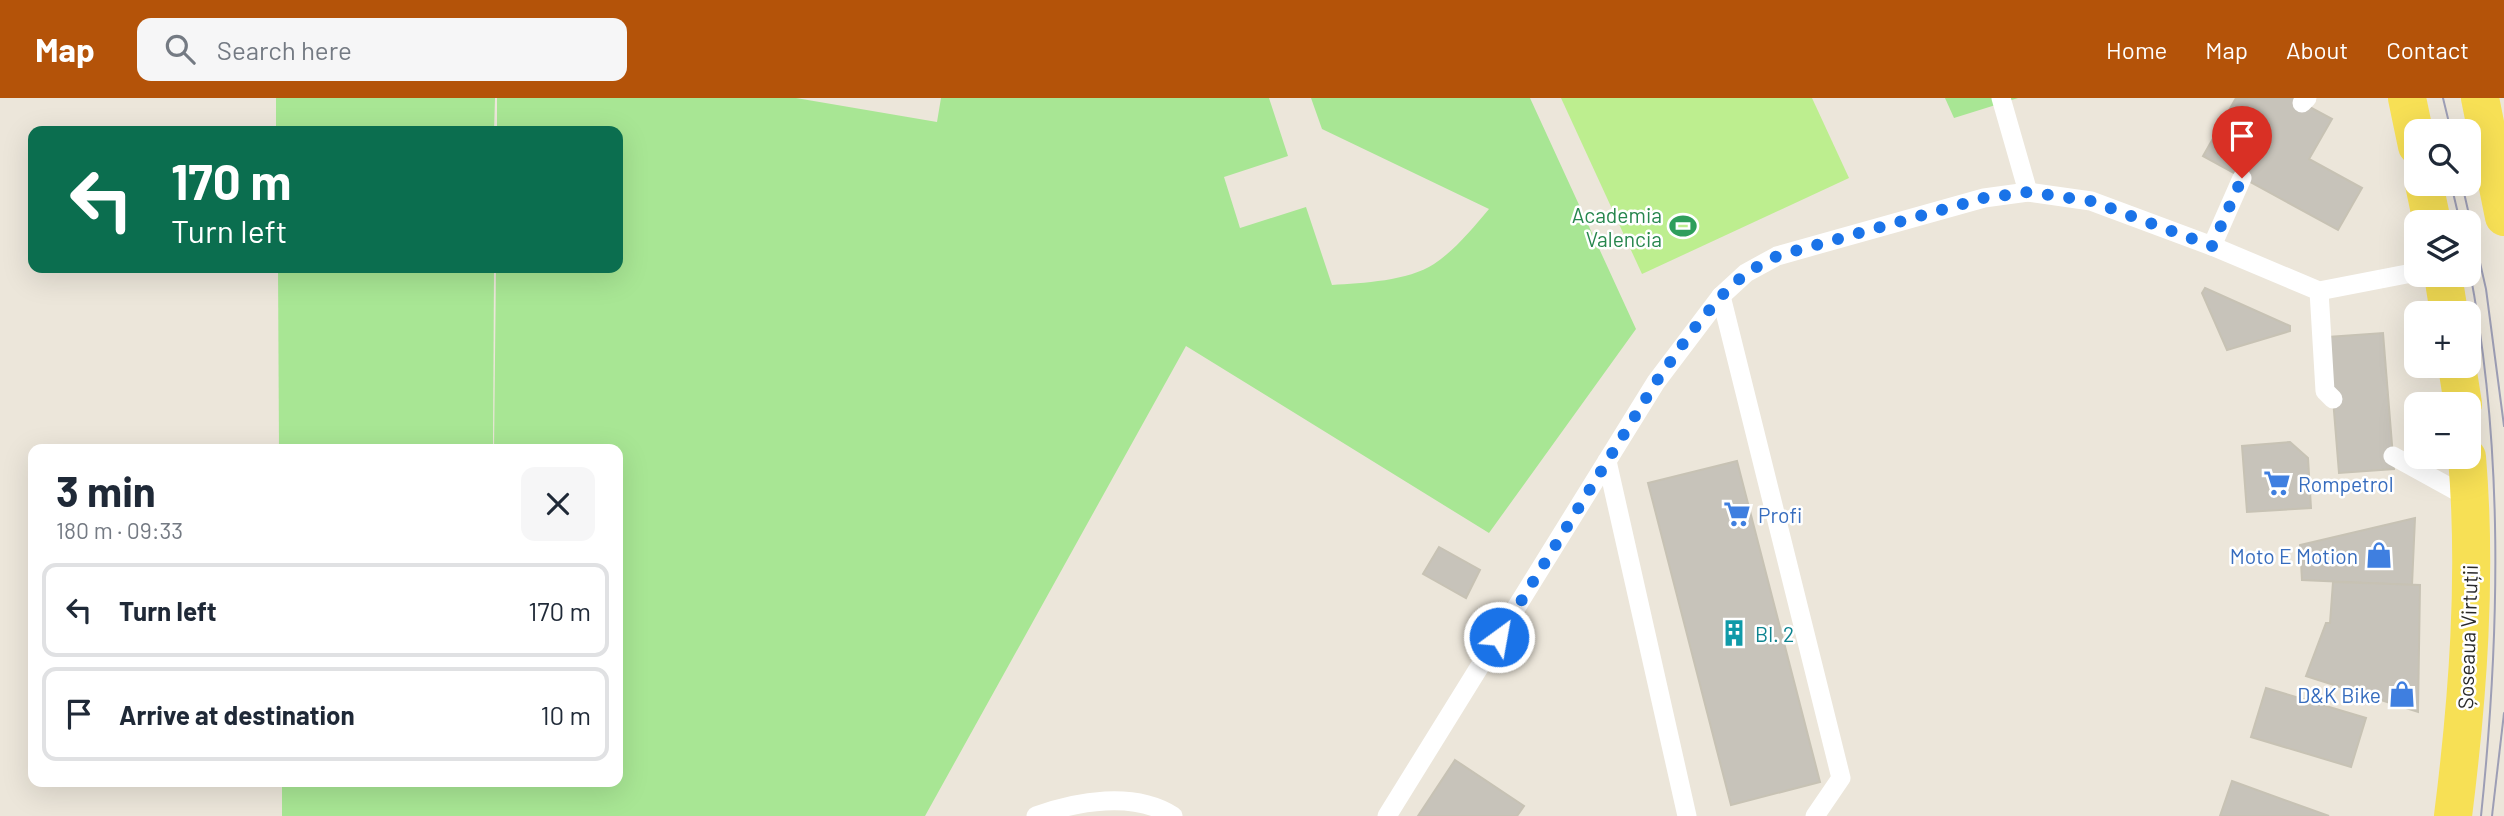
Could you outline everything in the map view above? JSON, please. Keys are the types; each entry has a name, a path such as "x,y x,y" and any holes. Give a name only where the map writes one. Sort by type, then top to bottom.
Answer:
{"main road":[{"path":"2407,98 2411,119"},
{"path":"2480,98 2504,217"},
{"name":"Șoseaua Virtuții","path":"2453,816 2463,739 2470,612 2471,499 2468,469"}],"lane":[{"path":"2001,98 2028,192"},
{"path":"2212,246 2242,178"},
{"path":"1387,816 1656,382 1721,296 1746,273 1777,256 1984,198 2028,192 2091,201 2212,246 2319,291 2404,275"},
{"path":"2319,291 2325,391 2333,399"},
{"path":"1721,296 1841,778 1815,816"},
{"path":"2393,456 2471,499"},
{"path":"1607,461 1688,816"},
{"path":"1036,816 1055,809 1098,801 1133,803 1173,816"}],"green space":[{"path":"276,98 495,98 494,126 276,126"},
{"path":"497,98 796,98 937,122 941,98 1269,98 1288,156 1224,177 1240,228 1306,207 1332,285 1385,280 1423,270 1449,252 1489,209 1322,129 1311,98 1530,98 1636,329 1489,533 1186,346 925,816 282,816 282,787 623,787 623,444 494,444 496,273 623,273 623,126 497,126"},
{"name":"Academia Valencia","path":"1561,98 1812,98 1849,178 1642,274"},
{"path":"1945,98 2018,98 1954,118"},
{"path":"278,273 494,273 493,444 279,444"}],"building":[{"path":"2236,98 2293,98 2332,119 2309,159 2362,188 2338,230 2203,156"},
{"path":"2205,288 2290,326 2290,331 2227,350 2202,293"},
{"name":"Rompetrol","path":"2383,333 2394,469 2339,473 2328,337"},
{"name":"Rompetrol","path":"2290,442 2308,458 2311,508 2247,512 2242,446"},
{"name":"Bl. 2","path":"1737,461 1820,782 1731,805 1648,483"},
{"path":"2415,518 2412,585 2302,580 2300,545"},
{"path":"1439,547 1480,570 1466,598 1423,574"},
{"path":"2333,582 2420,585 2418,712 2306,676 2326,623 2330,623"},
{"path":"2266,688 2366,718 2351,767 2251,737"},
{"path":"1455,760 1524,806 1517,816 1418,816"},
{"path":"2232,781 2329,816 2220,816"}],"tram line":[{"path":"2443,98 2448,119"},
{"path":"2454,196 2457,210"},
{"path":"2465,196 2486,289 2504,426"},
{"path":"2472,287 2488,403 2495,541 2492,679 2481,816"},
{"path":"2492,816 2504,713"}],"place":[{"name":"Academia Valencia","path":"1683,226"},
{"name":"Rompetrol","path":"2277,483"},
{"name":"Profi","path":"1737,514"},
{"name":"Moto E Motion","path":"2379,555"},
{"name":"Bl. 2","path":"1734,633"},
{"name":"D&K Bike","path":"2402,694"}],"route":[{"path":"1499,637 1656,382 1692,331 1721,296 1746,273 1777,256 1984,198 2028,192 2091,201 2212,246 2242,178"}]}
